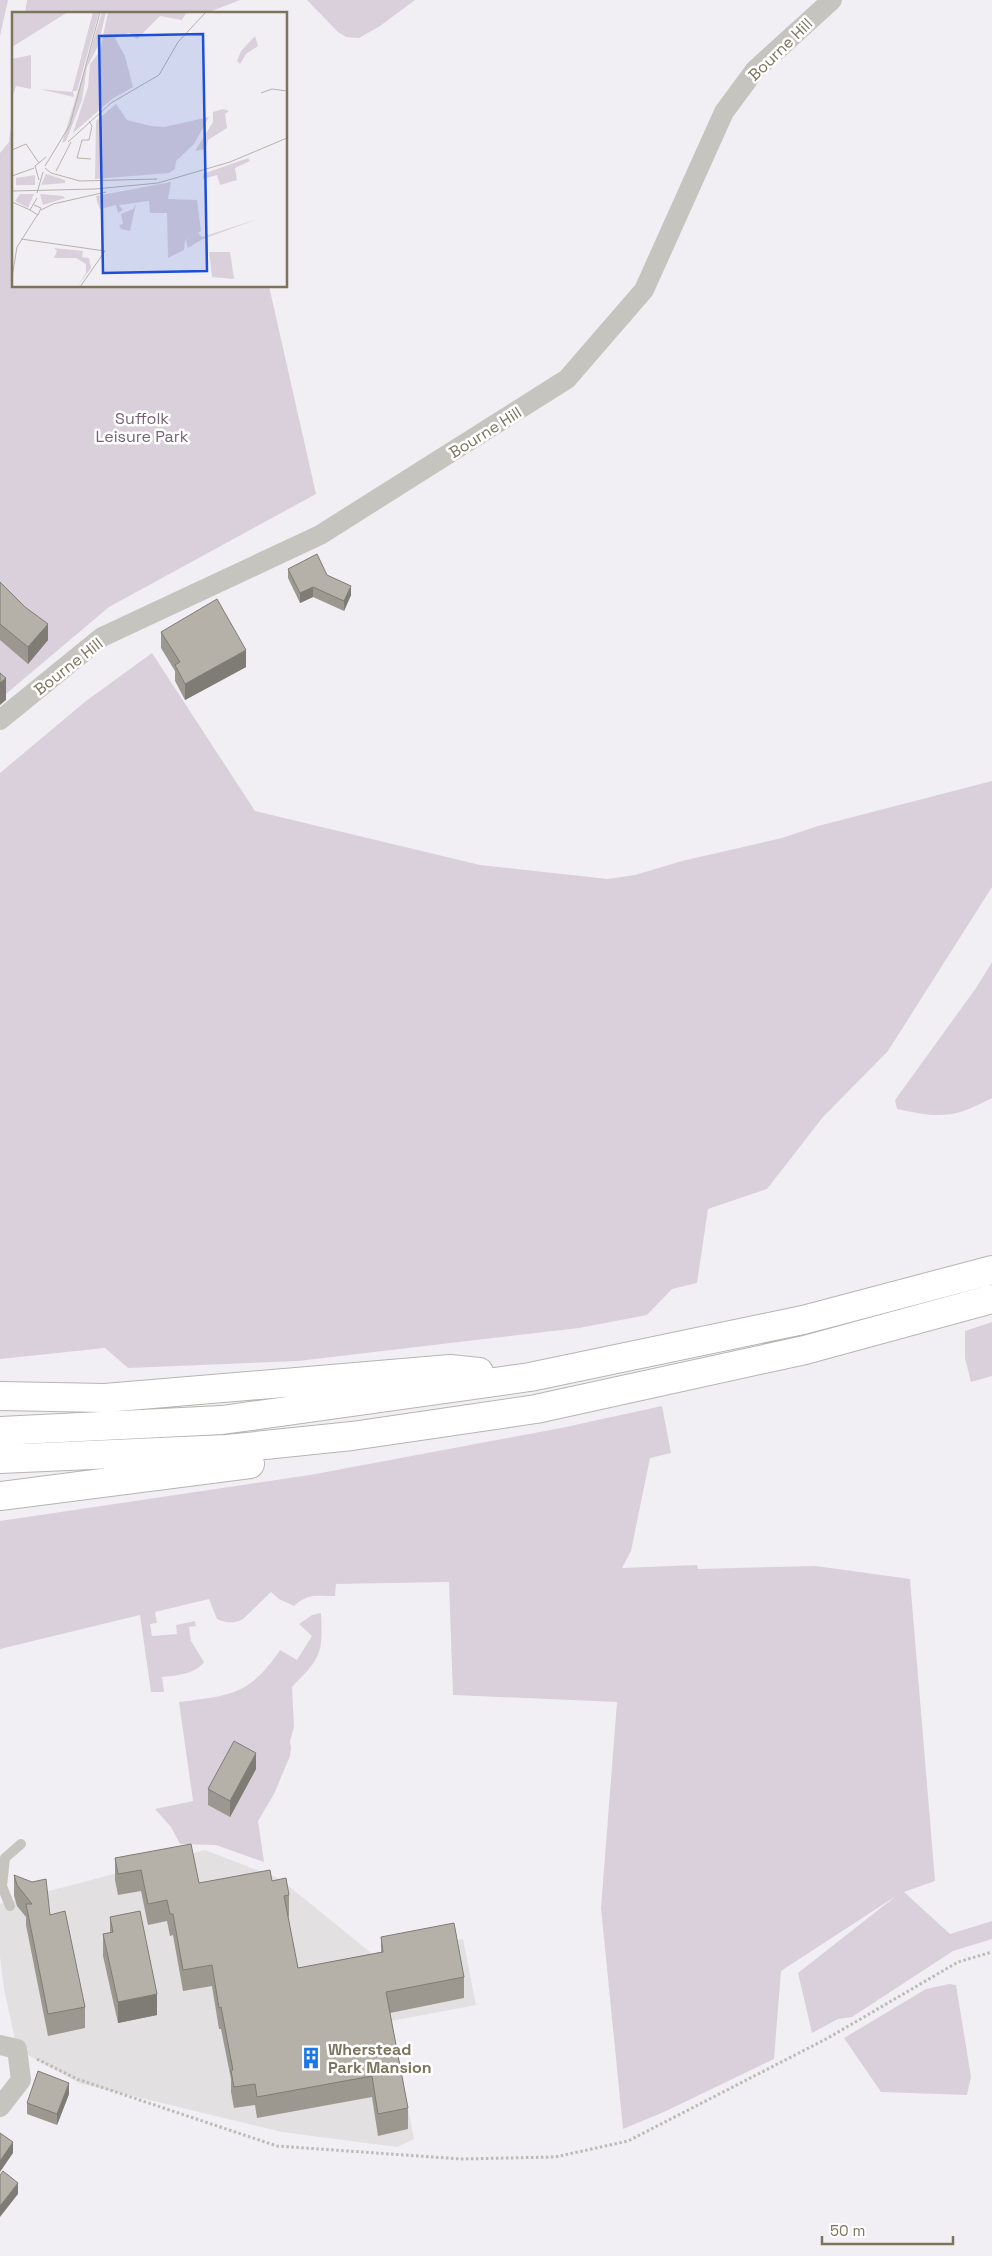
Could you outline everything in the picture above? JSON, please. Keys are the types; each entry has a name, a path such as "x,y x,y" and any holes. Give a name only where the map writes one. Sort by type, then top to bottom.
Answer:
{"highway":[{"path":"0,1432 222,1420 530,1377 803,1320 992,1270"},
{"path":"0,1459 227,1448 352,1436 545,1407 805,1350 992,1299"},
{"path":"0,1396 105,1398 450,1369 530,1377"},
{"path":"0,1496 296,1458 352,1436"}],"street":[{"name":"Bourne Hill","path":"0,720 102,638 320,536 567,379 644,290 724,112 755,70 832,0"},
{"path":"0,2107 21,2080 8,2047"}],"lane":[{"path":"10,1906 2,1886 5,1858 21,1844"}],"path":[{"path":"8,2047 77,2079 277,2146 461,2159 555,2157 628,2141 828,2038 958,1962 992,1952"}],"shaded area":[{"path":"205,1850 280,1879 376,1957 463,1939 476,2005 391,2021 414,2139 397,2147 282,2132 79,2083 17,2049 4,1989 0,1956 0,1904"}],"green space":[{"path":"0,0 8,0 0,36"},
{"path":"27,0 240,0 209,12 25,12"},
{"path":"307,0 415,0 380,26 359,38 346,37 338,32"},
{"name":"Suffolk Leisure Park","path":"12,120 12,288 269,288 316,494 109,607 0,699 0,153 9,142"},
{"path":"152,653 255,811 480,865 608,879 635,875 682,861 782,838 818,826 992,781 992,887 888,1051 823,1117 767,1189 708,1209 697,1283 672,1289 647,1315 579,1328 298,1361 128,1368 105,1348 0,1359 0,773 86,701"},
{"path":"992,962 992,1098 967,1110 946,1115 924,1114 897,1109 895,1100 976,988"},
{"path":"992,1322 992,1376 971,1382 965,1358 965,1331"},
{"path":"662,1406 671,1453 650,1458 631,1551 622,1568 697,1565 698,1569 816,1566 910,1579 935,1881 904,1892 950,1934 992,1921 992,1939 953,1951 852,2017 838,2019 812,2033 798,1973 896,1896 781,1971 774,2059 664,2112 623,2129 601,1908 617,1702 453,1695 449,1582 336,1584 335,1596 308,1597 294,1606 279,1599 271,1592 243,1619 233,1622 217,1619 209,1599 155,1612 157,1623 150,1624 152,1636 177,1634 176,1625 195,1621 196,1626 189,1627 191,1641 204,1662 191,1672 162,1677 164,1692 151,1692 140,1615 0,1649 0,1521 310,1475 561,1428"},
{"path":"321,1613 321,1638 318,1655 309,1669 292,1687 294,1727 290,1741 290,1756 274,1794 258,1821 264,1862 216,1845 180,1844 171,1827 155,1809 193,1801 179,1702 225,1695 237,1691 258,1677 280,1650 297,1660 312,1636 299,1624 312,1615"},
{"path":"949,1984 956,1985 971,2077 967,2095 881,2092 844,2038 926,1989"}],"building":[{"path":"317,554 327,575 351,586 344,601 313,587 300,593 288,569"},
{"path":"0,582 25,607 48,624 28,647 0,624"},
{"path":"217,599 246,650 185,684 175,665 180,662 161,632"},
{"path":"0,673 6,678 0,683"},
{"path":"234,1741 256,1753 230,1801 208,1789"},
{"path":"191,1844 199,1883 270,1870 272,1881 286,1878 289,1895 284,1896 298,1968 383,1952 381,1937 454,1923 464,1977 386,1992 408,2108 378,2114 372,2076 257,2097 255,2084 234,2087 231,2071 233,2070 221,2007 219,2008 212,1965 183,1970 173,1914 170,1914 167,1900 148,1904 141,1870 118,1874 115,1858"},
{"path":"14,1875 32,1882 46,1879 50,1915 65,1911 85,2007 48,2014 26,1904 32,1904 17,1885"},
{"path":"140,1911 157,1994 118,2002 103,1934 113,1932 110,1917"},
{"path":"38,2071 69,2083 57,2114 27,2103"},
{"path":"0,2133 13,2142 0,2161"},
{"path":"3,2171 18,2183 0,2206 0,2175"}],"place":[{"name":"Wherstead Park Mansion","path":"311,2058"}]}
